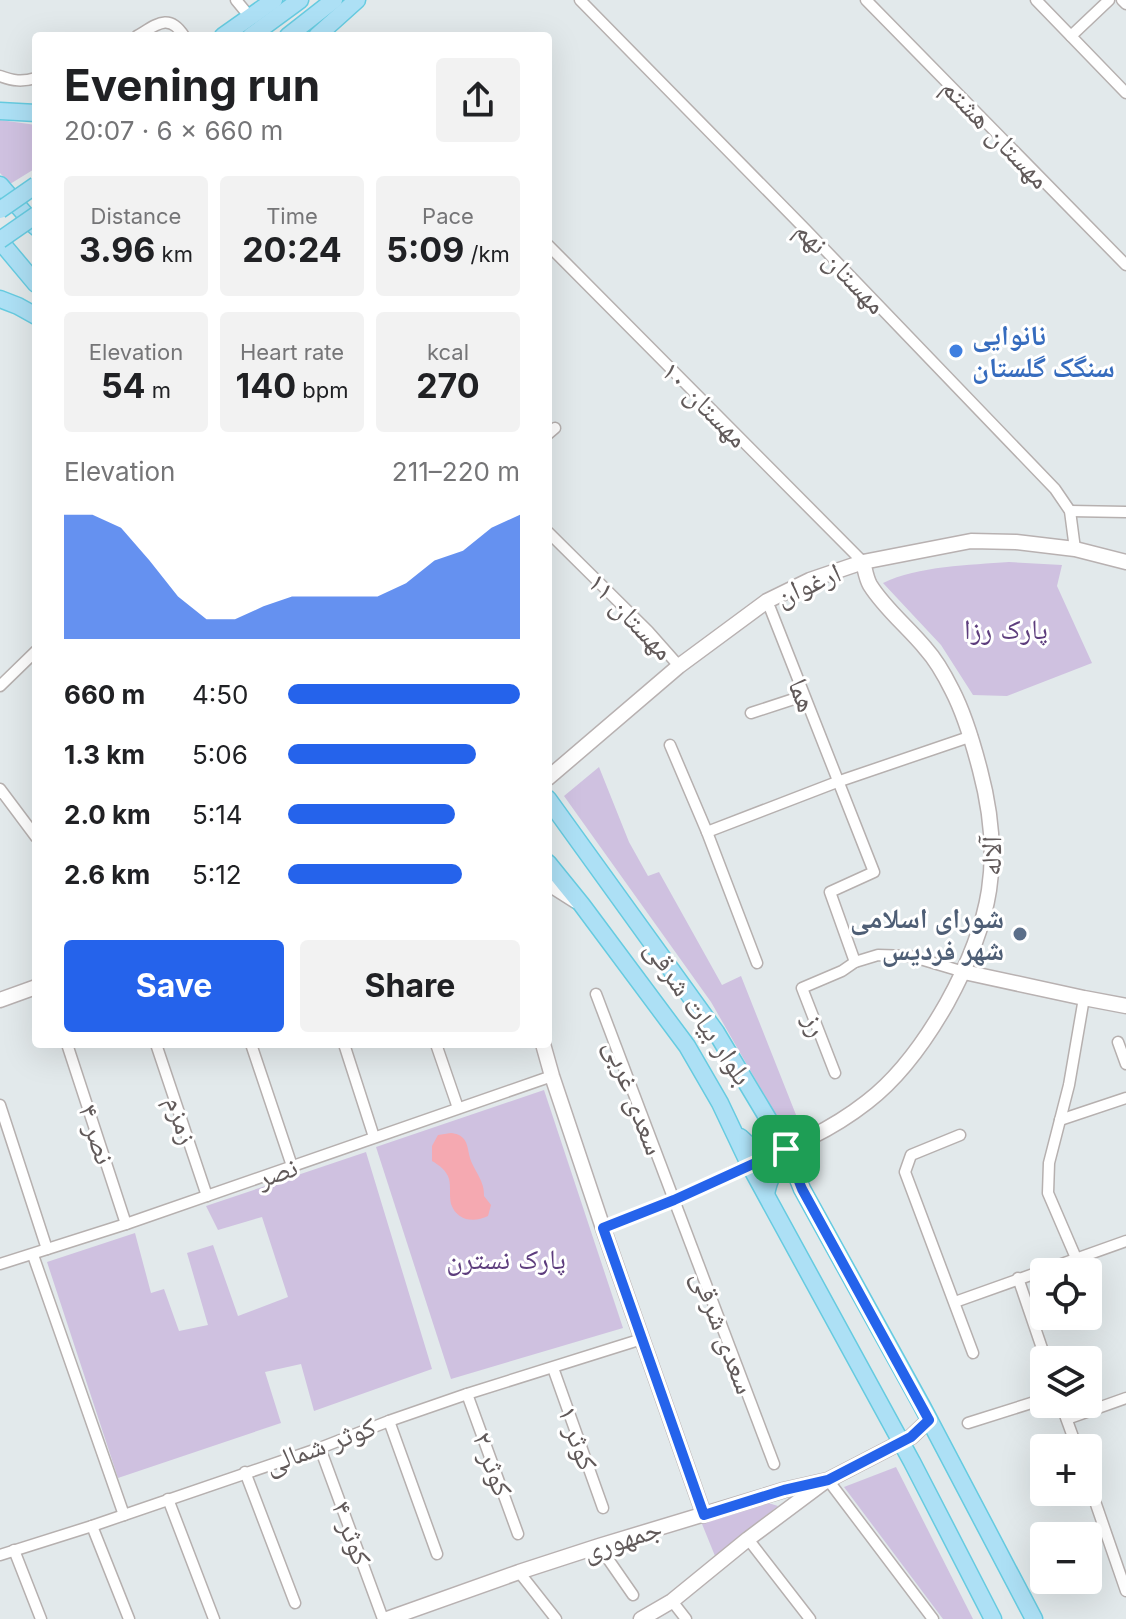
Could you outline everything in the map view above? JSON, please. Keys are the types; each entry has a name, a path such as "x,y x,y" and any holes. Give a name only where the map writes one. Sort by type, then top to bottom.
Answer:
{"main road":[{"path":"229,32 274,0"},
{"path":"256,32 300,0"},
{"path":"293,32 334,0"},
{"path":"326,32 357,0"},
{"path":"0,111 32,113"},
{"path":"0,185 32,222"},
{"path":"0,210 32,188"},
{"path":"32,218 0,240 32,279"},
{"path":"0,299 32,314"},
{"name":"بلوار بیات شرقی","path":"552,804 716,1032 786,1149 802,1189 1034,1619"},
{"name":"بلوار بیات شرقی","path":"552,868 687,1046 993,1619"},
{"path":"736,1133 752,1148 769,1141 770,1131 764,1112"},
{"path":"766,1194 770,1177 776,1172 793,1168"}],"street":[{"path":"236,0 250,17"},
{"name":"مهستان نهم","path":"580,0 1055,489 1070,511 1075,549"},
{"name":"مهستان هشتم","path":"866,0 1126,265"},
{"path":"1036,0 1126,93"},
{"path":"1071,36 1109,0"},
{"path":"1122,0 1126,4"},
{"path":"144,32 168,21 181,32"},
{"path":"0,76 14,81 32,79"},
{"name":"مهستان ۱۰","path":"552,249 863,562"},
{"path":"1070,511 1126,512"},
{"name":"مهستان ۱۱","path":"552,536 679,666"},
{"name":"ارغوان","path":"552,775 679,666 767,601 810,580 863,562 971,541 1016,542 1075,549 1126,562"},
{"name":"آلاله","path":"749,1164 831,1129 870,1101 906,1065 932,1030 964,972 990,894 993,861 991,823 972,736 953,691 929,652 881,600 868,582 863,562"},
{"name":"هما","path":"770,608 874,872 830,892 855,962"},
{"path":"0,686 32,655"},
{"path":"751,713 803,696"},
{"path":"707,832 837,782 972,736"},
{"path":"670,745 757,963"},
{"path":"0,789 32,832"},
{"path":"552,887 582,905"},
{"name":"رز","path":"835,1073 802,988 855,962 878,955 910,956 964,972"},
{"path":"964,972 1126,1006"},
{"path":"0,1000 32,988"},
{"name":"سعدی غربی","path":"596,994 674,1200"},
{"path":"1084,998 1069,1085 1049,1163 1048,1193 1076,1258 1126,1241"},
{"path":"1118,1042 1126,1064"},
{"name":"نصر ۴","path":"68,1048 126,1224"},
{"name":"زمزم","path":"157,1048 207,1196"},
{"path":"252,1048 292,1166"},
{"path":"345,1048 374,1137"},
{"path":"437,1048 458,1108"},
{"path":"544,1048 603,1228 704,1515"},
{"name":"نصر","path":"0,1264 126,1224 552,1076"},
{"path":"1060,1120 1126,1098"},
{"path":"0,1105 47,1249"},
{"path":"960,1135 911,1155 905,1172 973,1353"},
{"path":"603,1228 674,1200 749,1164"},
{"name":"سعدی شرقی","path":"674,1200 774,1464"},
{"path":"34,1258 124,1515"},
{"path":"955,1302 1030,1274"},
{"path":"1018,1278 1041,1346"},
{"name":"کوثر شمالی","path":"0,1555 320,1448 467,1394 642,1339"},
{"name":"کوثر ۱","path":"553,1368 603,1508"},
{"name":"کوثر ۲","path":"467,1394 518,1534"},
{"path":"1072,1434 1067,1419 1126,1398"},
{"path":"968,1423 1030,1403"},
{"name":"جمهوری","path":"385,1619 599,1546 784,1490 828,1480 911,1437 929,1420"},
{"path":"389,1421 437,1554"},
{"name":"کوثر ۴","path":"320,1448 385,1619"},
{"path":"245,1472 295,1603"},
{"path":"641,1619 672,1601 748,1539 828,1480 933,1619"},
{"path":"168,1499 214,1619"},
{"path":"1097,1506 1126,1591"},
{"path":"92,1526 129,1619"},
{"path":"748,1539 810,1619"},
{"path":"599,1546 633,1595"},
{"path":"14,1550 41,1619"},
{"path":"519,1572 556,1619"},
{"path":"661,1619 672,1601"},
{"path":"672,1601 686,1619"}],"green space":[{"path":"0,120 32,124 32,170 10,184 0,173"},
{"name":"پارک رزا","path":"1009,562 1062,565 1057,586 1092,663 1007,696 973,695 941,645 883,583 928,570"},
{"path":"599,767 629,842 648,876 659,872 722,985 741,976 802,1130 789,1138 711,1002 564,796"},
{"name":"پارک نسترن","path":"544,1090 623,1328 451,1379 376,1147"},
{"path":"366,1152 432,1369 314,1411 301,1364 265,1372 281,1423 118,1478 47,1262 135,1233 151,1293 164,1289 179,1331 208,1325 187,1253 213,1245 238,1316 288,1297 262,1217 218,1230 206,1206"},
{"path":"896,1467 973,1619 943,1619 844,1487"},
{"path":"765,1502 778,1506 715,1556 702,1524"}],"shaded area":[{"path":"451,1133 466,1142 484,1196 491,1205 488,1216 466,1219 457,1214 451,1204 450,1182 442,1168 432,1161 432,1146 438,1135"}],"place":[{"name":"نانوایی سنگک گلستان","path":"956,351"},
{"name":"شورای اسلامی شهر فردیس","path":"1020,934"}],"route":[{"path":"786,1149 802,1189 929,1420 911,1437 828,1480 704,1515 603,1228 674,1200 786,1149"}]}
